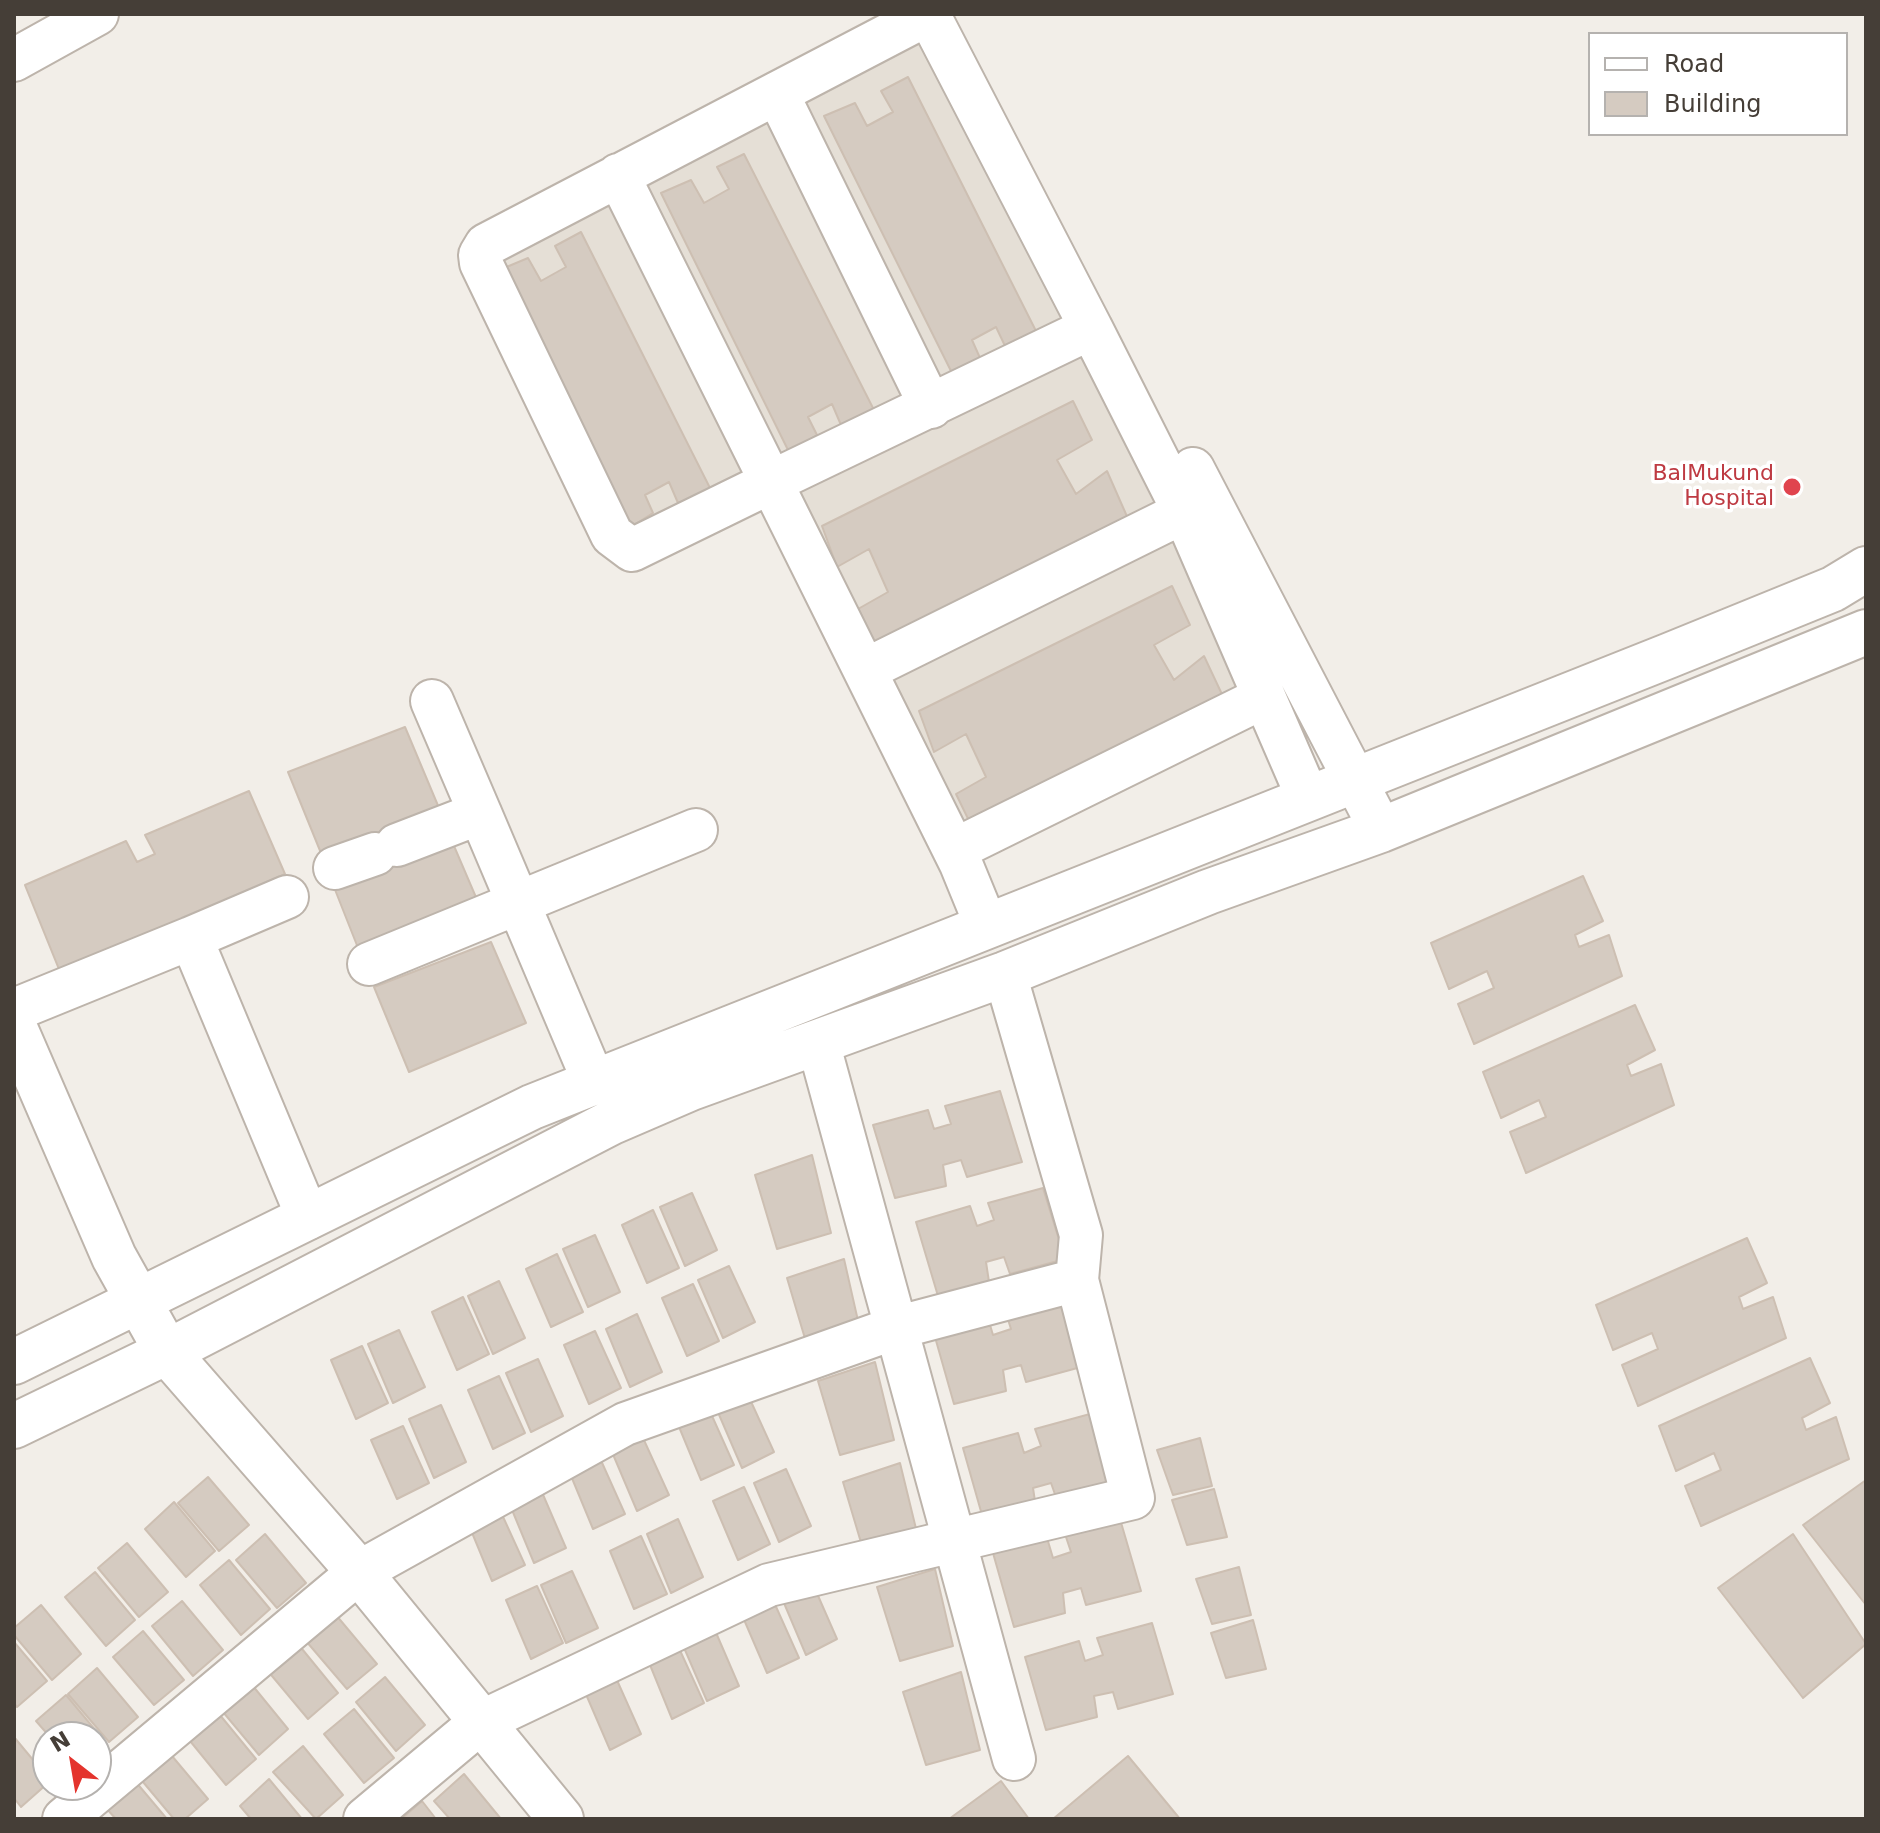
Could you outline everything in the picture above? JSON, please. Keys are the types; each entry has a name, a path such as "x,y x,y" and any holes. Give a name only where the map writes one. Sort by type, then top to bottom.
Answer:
{"street":[{"path":"14,60 97,14"},
{"path":"961,14 1352,781 1381,830"},
{"path":"1091,328 632,550 612,535 480,255 486,245 618,175 926,19 934,25 1091,328 1184,512 1308,798"},
{"path":"777,93 931,407"},
{"path":"618,175 954,850 986,925"},
{"path":"865,670 1184,512"},
{"path":"14,1362 532,1107 1352,781 1854,576 1866,625"},
{"path":"14,1426 167,1352 612,1122 691,1088 1005,974 1208,892 1381,830 1866,632"},
{"path":"954,850 1264,697"},
{"path":"432,701 594,1082"},
{"path":"335,868 480,813"},
{"path":"369,964 696,830"},
{"path":"14,1010 287,897"},
{"path":"191,938 308,1218"},
{"path":"365,1819 481,1722 769,1585 1133,1498 1077,1280 1081,1235 1005,974"},
{"path":"14,1026 114,1257 167,1352 359,1572 561,1819"},
{"path":"818,1042 1014,1759"},
{"path":"64,1819 359,1572 625,1424 895,1328 1077,1280"}],"shaded area":[{"path":"934,25 1264,697 954,850 772,482 623,546 486,245"}],"building":[{"path":"908,77 1038,335 1006,348 996,327 972,340 980,358 953,375 824,116 855,103 867,126 893,112 881,91"},
{"path":"744,154 875,412 841,425 832,404 808,417 817,435 789,452 661,193 691,180 704,203 729,189 717,167"},
{"path":"581,232 711,490 678,503 669,482 645,495 653,513 626,530 497,271 528,258 541,281 566,267 555,246"},
{"path":"1073,401 1092,440 1057,460 1076,494 1107,471 1129,521 875,643 858,609 888,592 869,549 837,567 822,526"},
{"path":"1172,586 1190,625 1154,645 1174,680 1204,656 1227,705 973,829 956,794 986,777 966,734 934,752 919,711"},
{"path":"405,727 439,808 323,858 288,772"},
{"path":"249,791 285,874 61,974 25,885 126,841 137,862 155,854 145,835"},
{"path":"448,832 481,909 362,958 330,877"},
{"path":"1583,876 1603,921 1575,935 1579,947 1609,935 1622,976 1474,1044 1458,1004 1494,988 1487,971 1449,989 1431,943"},
{"path":"491,942 526,1023 409,1072 374,987"},
{"path":"1635,1005 1655,1050 1627,1065 1631,1076 1661,1064 1674,1105 1526,1173 1510,1132 1546,1117 1539,1100 1501,1118 1483,1072"},
{"path":"1000,1091 1022,1162 967,1177 961,1160 943,1165 946,1186 895,1198 873,1125 928,1110 934,1129 951,1124 945,1106"},
{"path":"812,1155 831,1233 777,1249 755,1175"},
{"path":"1043,1188 1065,1259 1010,1274 1004,1257 986,1262 989,1282 938,1296 916,1222 970,1206 977,1226 994,1220 988,1203"},
{"path":"692,1193 717,1250 685,1266 660,1207"},
{"path":"653,1210 679,1268 647,1283 622,1225"},
{"path":"595,1235 620,1292 588,1307 563,1249"},
{"path":"1747,1238 1767,1283 1739,1297 1743,1309 1773,1297 1786,1338 1638,1406 1622,1365 1658,1349 1652,1333 1613,1350 1596,1305"},
{"path":"557,1254 583,1312 551,1327 526,1269"},
{"path":"844,1259 861,1334 809,1352 787,1278"},
{"path":"729,1266 755,1322 723,1338 698,1280"},
{"path":"499,1281 525,1338 493,1354 468,1296"},
{"path":"693,1284 719,1341 687,1356 662,1298"},
{"path":"1060,1296 1081,1367 1026,1382 1021,1365 1003,1370 1006,1391 954,1404 933,1330 987,1315 993,1335 1011,1329 1005,1310"},
{"path":"463,1297 489,1354 457,1370 432,1312"},
{"path":"637,1314 662,1372 630,1387 606,1329"},
{"path":"399,1330 425,1387 393,1403 368,1344"},
{"path":"595,1331 621,1388 589,1404 564,1345"},
{"path":"362,1346 388,1403 356,1419 331,1360"},
{"path":"1810,1358 1830,1403 1802,1418 1806,1430 1836,1417 1849,1459 1701,1526 1685,1486 1721,1470 1714,1453 1676,1471 1659,1426"},
{"path":"538,1359 563,1416 531,1432 506,1373"},
{"path":"875,1362 894,1440 840,1455 818,1381"},
{"path":"499,1376 525,1433 493,1449 468,1390"},
{"path":"748,1395 774,1452 742,1468 717,1410"},
{"path":"441,1405 466,1462 434,1478 409,1419"},
{"path":"708,1407 734,1465 701,1480 677,1422"},
{"path":"1090,1414 1111,1485 1057,1500 1051,1483 1033,1488 1036,1508 984,1522 963,1448 1018,1433 1024,1453 1041,1446 1035,1429"},
{"path":"403,1426 429,1483 397,1499 371,1440"},
{"path":"643,1438 669,1495 637,1511 612,1452"},
{"path":"1200,1438 1212,1486 1173,1495 1157,1450"},
{"path":"599,1456 625,1514 593,1529 569,1471"},
{"path":"900,1463 919,1541 865,1556 843,1482"},
{"path":"786,1469 811,1526 779,1542 754,1483"},
{"path":"208,1477 249,1525 219,1551 178,1503"},
{"path":"1866,1480 1866,1605 1803,1525"},
{"path":"744,1487 770,1544 738,1560 713,1501"},
{"path":"1214,1489 1227,1537 1187,1545 1172,1500"},
{"path":"541,1490 566,1548 534,1563 510,1505"},
{"path":"174,1502 215,1551 186,1577 145,1529"},
{"path":"499,1508 525,1565 492,1581 468,1523"},
{"path":"678,1519 703,1577 671,1593 647,1534"},
{"path":"1120,1519 1141,1591 1086,1605 1081,1588 1063,1593 1065,1613 1014,1627 993,1553 1047,1538 1053,1558 1071,1552 1065,1534"},
{"path":"265,1534 306,1583 277,1608 236,1560"},
{"path":"1793,1534 1866,1644 1803,1698 1718,1588"},
{"path":"641,1536 667,1594 634,1609 610,1551"},
{"path":"127,1543 168,1592 139,1617 98,1568"},
{"path":"229,1560 270,1609 241,1635 200,1585"},
{"path":"1239,1567 1251,1615 1212,1624 1196,1579"},
{"path":"935,1569 953,1646 900,1661 877,1587"},
{"path":"572,1571 598,1628 566,1643 541,1585"},
{"path":"95,1572 135,1620 106,1646 65,1597"},
{"path":"812,1582 837,1639 806,1655 781,1596"},
{"path":"537,1586 563,1643 531,1659 506,1600"},
{"path":"773,1600 799,1658 767,1673 742,1615"},
{"path":"182,1601 223,1650 193,1676 152,1626"},
{"path":"41,1605 81,1654 52,1680 14,1635 14,1628"},
{"path":"336,1615 377,1664 347,1689 306,1641"},
{"path":"1253,1620 1266,1669 1226,1678 1211,1633"},
{"path":"1152,1623 1173,1694 1118,1709 1113,1692 1094,1696 1097,1717 1046,1730 1025,1657 1079,1641 1085,1661 1103,1655 1097,1638"},
{"path":"714,1628 739,1686 707,1701 682,1643"},
{"path":"143,1631 184,1680 154,1705 113,1657"},
{"path":"14,1642 47,1681 17,1707 14,1703"},
{"path":"298,1644 338,1693 308,1719 267,1670"},
{"path":"678,1646 704,1703 672,1719 648,1660"},
{"path":"97,1668 138,1717 112,1739 112,1721 91,1721 68,1694"},
{"path":"961,1672 980,1750 926,1765 903,1692"},
{"path":"385,1677 425,1725 396,1751 356,1702"},
{"path":"616,1678 641,1734 610,1750 585,1692"},
{"path":"248,1680 288,1729 259,1755 218,1706"},
{"path":"66,1695 88,1721 36,1721"},
{"path":"215,1709 256,1759 226,1785 186,1736"},
{"path":"354,1709 394,1758 364,1783 324,1734"},
{"path":"14,1737 32,1759 32,1797 21,1807 14,1798"},
{"path":"303,1746 343,1795 316,1819 273,1772"},
{"path":"167,1750 208,1799 185,1819 174,1819 138,1776"},
{"path":"1128,1756 1180,1819 1053,1819"},
{"path":"464,1774 501,1819 450,1819 434,1801"},
{"path":"269,1779 302,1819 251,1819 240,1806"},
{"path":"135,1781 167,1819 116,1819 105,1807"},
{"path":"1001,1781 1029,1819 949,1819"},
{"path":"422,1801 436,1819 401,1819"}],"place":[{"name":"BalMukund Hospital","path":"1792,487"}]}
